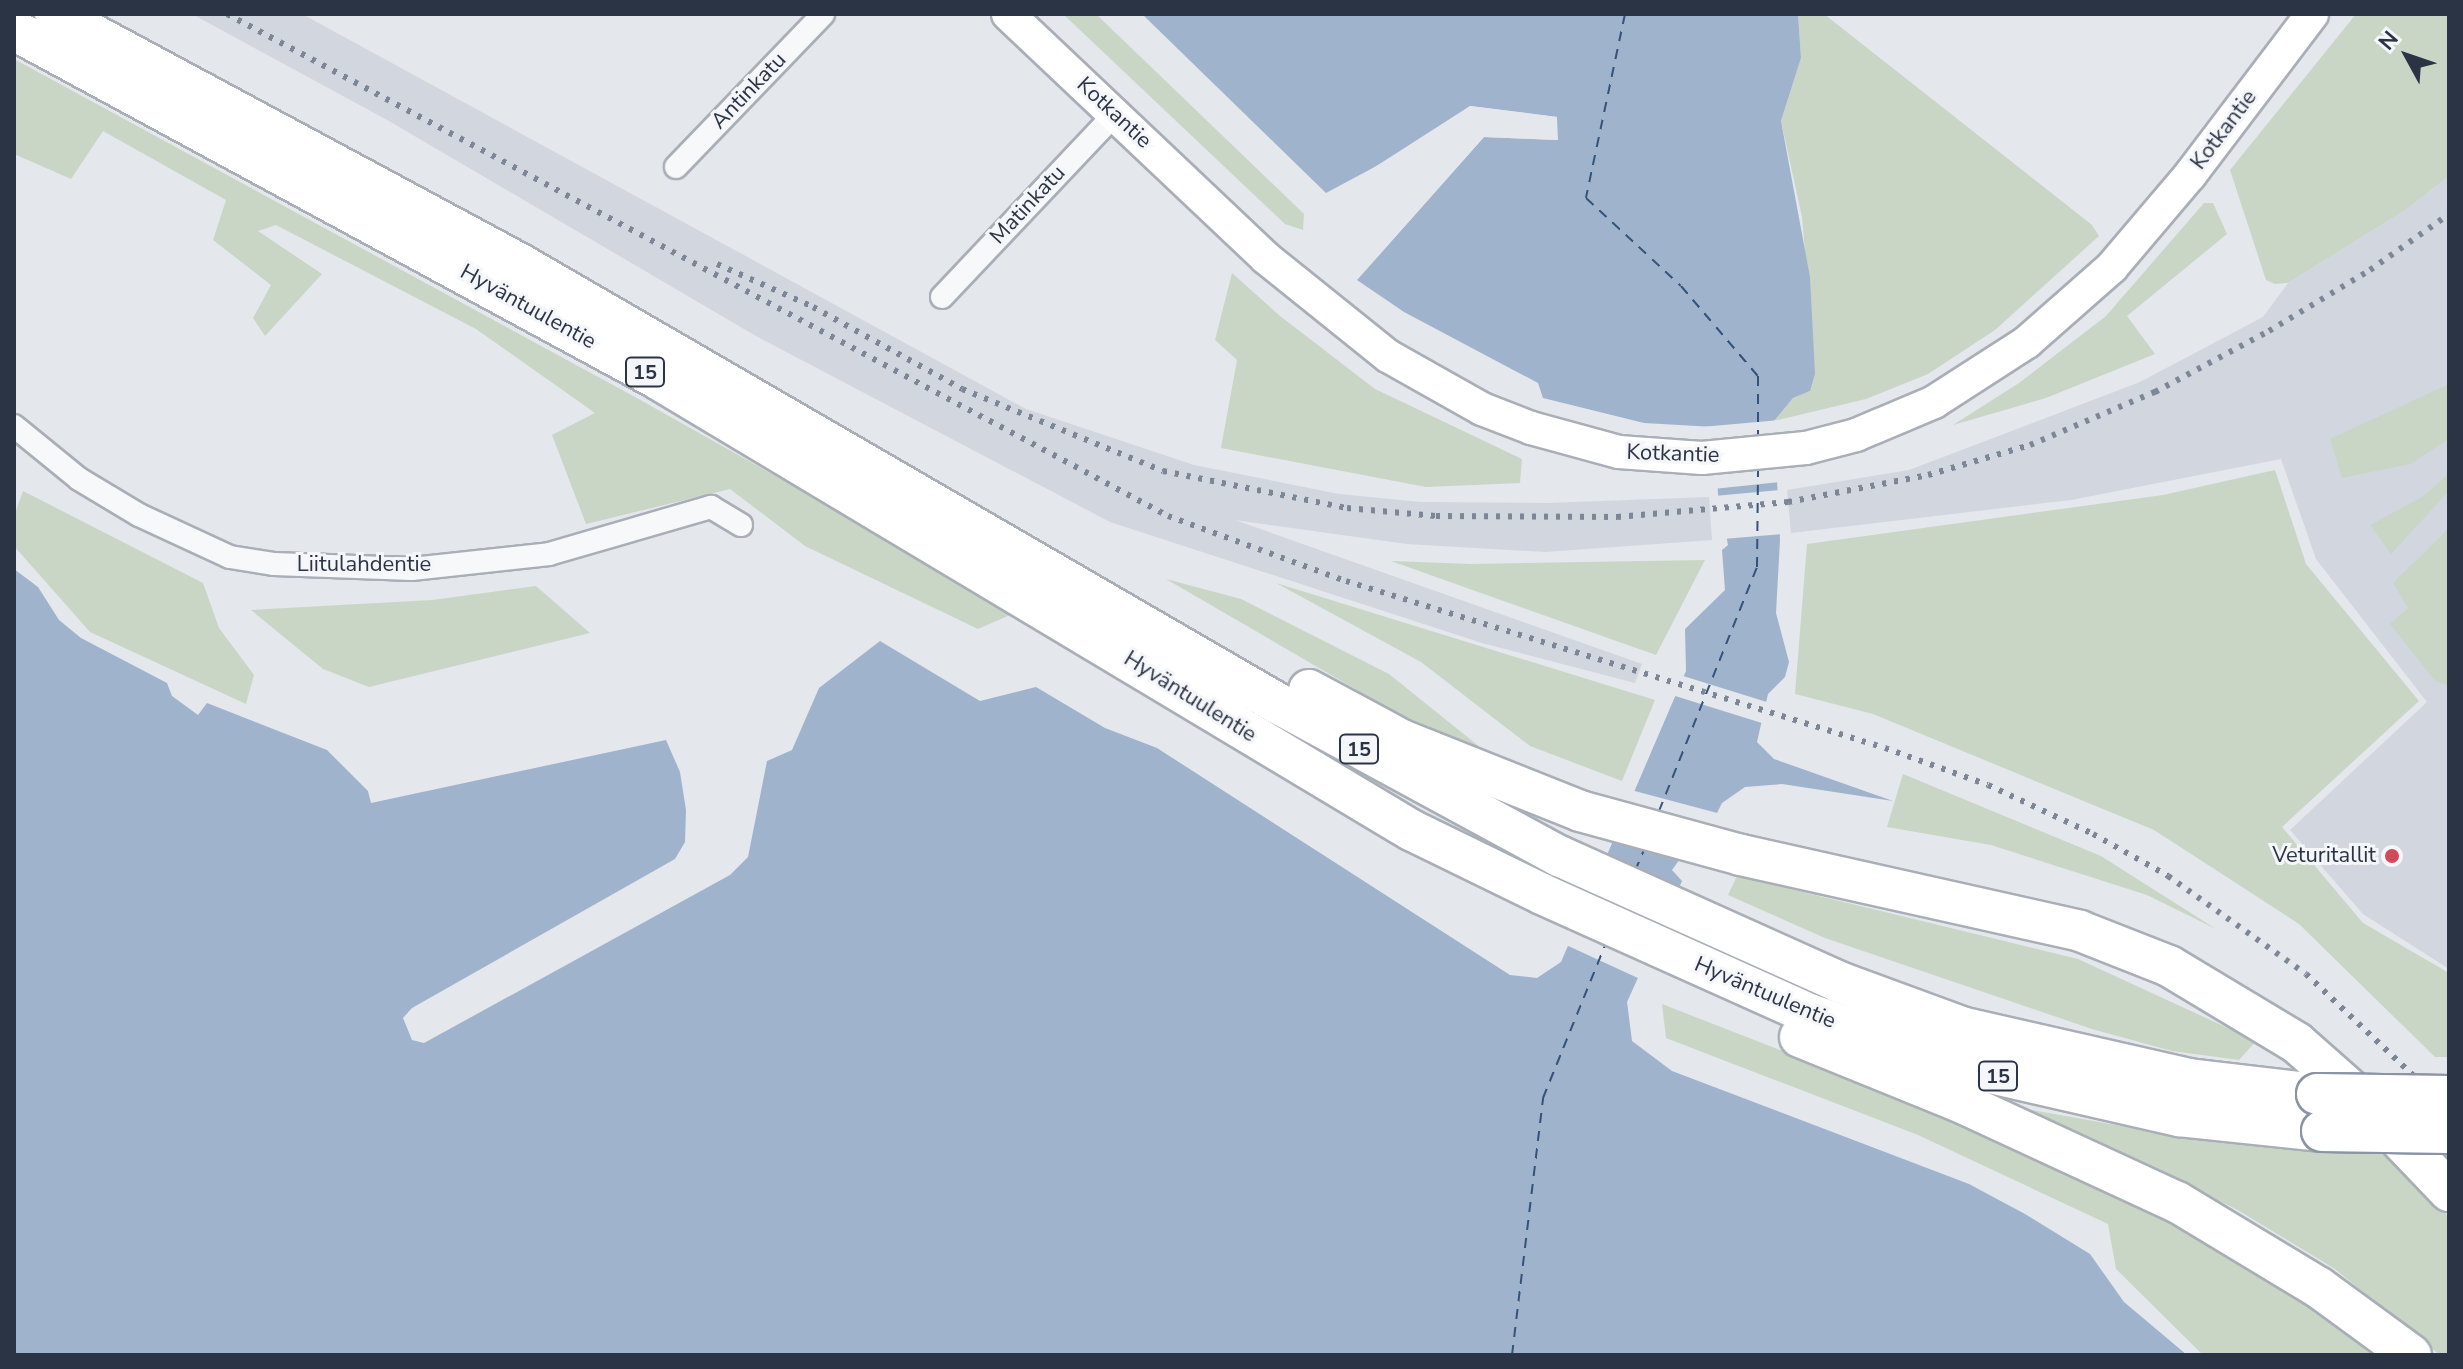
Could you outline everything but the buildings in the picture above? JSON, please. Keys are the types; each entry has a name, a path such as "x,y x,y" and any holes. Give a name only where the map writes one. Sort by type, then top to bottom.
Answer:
{"highway":[{"name":"Hyväntuulentie","path":"55,14 520,264 1163,637 1559,856 1839,982 1965,1028 2320,1112 2449,1133"},
{"name":"Hyväntuulentie","path":"14,30 658,379 1411,830 1690,962 1809,1014 1960,1066 2179,1116 2320,1112 2449,1096"},
{"path":"1163,637 1290,680 1402,740 1580,811 1741,855 2080,931 2169,966 2297,1043 2365,1103 2449,1191"},
{"path":"1690,962 1801,1038 1958,1101 2177,1202 2318,1287 2411,1355"}],"street":[{"name":"Antinkatu","path":"676,167 823,14"},
{"name":"Kotkantie","path":"1008,14 1330,314 1438,385 1482,409 1574,442 1631,454 1702,458 1806,448 1856,435 1934,402 1981,375 2069,309 2190,175 2312,14"},
{"name":"Matinkatu","path":"942,297 1115,114"},
{"name":"Liitulahdentie","path":"14,426 79,479 139,515 230,557 274,564 412,569 549,554 711,507 741,525"}],"shaded area":[{"path":"192,14 302,14 1026,409 1194,465 1339,494 1421,502 1547,503 1709,497 1712,540 1545,552 1407,544 1235,520 1642,664 1635,683 1482,643 1110,522 756,336 389,121"},
{"path":"2449,176 2449,969 2363,914 2290,830 2427,702 2316,559 2281,459 2071,500 1791,533 1787,490 1909,470 2140,382 2263,317 2288,283 2407,209"}],"green space":[{"path":"1063,14 1096,14 1304,214 1303,230 1285,224"},
{"path":"1798,14 1824,14 2092,225 2099,236 1995,330 1928,374 1866,399 1774,421 1793,398 1810,391 1813,346 1802,217 1781,121 1801,58"},
{"path":"2356,14 2449,14 2449,176 2407,209 2288,283 2275,284 2266,280 2230,170"},
{"path":"14,59 635,397 1017,612 978,629 805,546 730,489 586,524 552,435 595,413 476,329 276,225 258,231 322,274 265,336 253,318 271,285 213,240 226,200 103,131 71,179 14,154"},
{"path":"2204,203 2213,203 2227,234 2127,316 2155,354 2046,398 1953,425 2019,383 2106,316"},
{"path":"1232,273 1280,316 1375,389 1522,459 1520,483 1426,487 1221,448 1237,360 1215,340"},
{"path":"2449,384 2449,439 2410,464 2342,478 2330,439"},
{"path":"2275,470 2306,564 2419,701 2282,827 2363,923 2449,973 2449,1057 2435,1057 2299,924 2154,830 1873,714 1795,694 1807,544 2163,495"},
{"path":"2449,473 2449,491 2391,554 2370,525 2424,496"},
{"path":"23,491 203,583 219,628 254,675 246,704 90,632 14,546 14,516"},
{"path":"2449,528 2449,686 2435,681 2390,624 2408,608 2393,583"},
{"path":"1705,560 1656,655 1391,561 1471,564"},
{"path":"1166,579 1241,599 1389,674 1496,760 1388,708"},
{"path":"1276,583 1655,700 1622,781 1530,746 1421,662"},
{"path":"536,586 590,633 369,687 323,669 251,610 432,600"},
{"path":"1903,774 2101,856 2216,929 2147,895 1991,845 1887,827"},
{"path":"1737,876 2078,959 2256,1041 2239,1060 2172,1051 2092,1029 1825,938 1728,895"},
{"path":"1662,1004 1970,1124 2246,1256 2386,1355 2203,1355 2116,1269 2108,1224 1918,1135 1666,1038"},
{"path":"2026,1109 2205,1141 2399,1155 2449,1218 2449,1355 2440,1355 2335,1269 2236,1209"}],"water":[{"path":"1142,14 1798,14 1801,58 1781,121 1810,277 1815,374 1810,391 1793,398 1774,421 1780,540 1776,613 1789,662 1785,677 1768,694 1757,742 1774,759 1893,801 1782,784 1745,787 1722,803 1692,863 1682,856 1672,870 1682,881 1627,1002 1632,1041 1672,1071 1969,1184 2025,1214 2090,1254 2124,1302 2187,1355 14,1355 14,569 38,587 59,620 81,638 167,683 172,696 198,715 207,703 327,750 368,791 371,803 666,740 680,772 686,810 685,842 675,859 412,1008 403,1018 412,1040 424,1043 730,875 748,857 767,761 792,750 819,688 880,641 980,701 1036,687 1105,728 1157,748 1510,975 1537,978 1561,962 1686,671 1685,629 1725,590 1722,550 1728,545 1718,494 1714,427 1644,423 1543,398 1538,383 1404,312 1357,280 1484,137 1557,140 1557,117 1470,106 1412,147 1326,193"}],"pier":[{"path":"1470,106 1557,117 1558,140 1484,137 1357,280 1482,134 1554,136 1553,120 1472,110 1414,150 1328,197"},
{"path":"1780,420 1781,482 1713,489 1711,431 1701,427"},
{"path":"1780,490 1782,534 1723,539 1714,496"},
{"path":"1680,675 1770,703 1765,724 1672,695"},
{"path":"1631,790 1721,814 1699,857 1612,834"},
{"path":"1603,855 1682,891 1640,979 1564,944"}],"ferry route":[{"path":"1625,14 1586,198 1681,286 1758,376 1758,438"},
{"path":"1659,811 1757,567 1758,469"},
{"path":"1635,871 1645,847"},
{"path":"1512,1355 1543,1098 1606,943"}],"railway":[{"path":"227,14 1168,516 1346,581 1885,748 1988,785 2093,834 2168,876 2306,974 2449,1109"},
{"path":"717,264 813,307 962,389 1163,471 1347,508 1436,516 1617,517 1788,502 1928,475 2030,445 2155,392 2269,331 2370,270 2449,214"}],"place":[{"name":"Veturitallit","path":"2392,856"}]}
